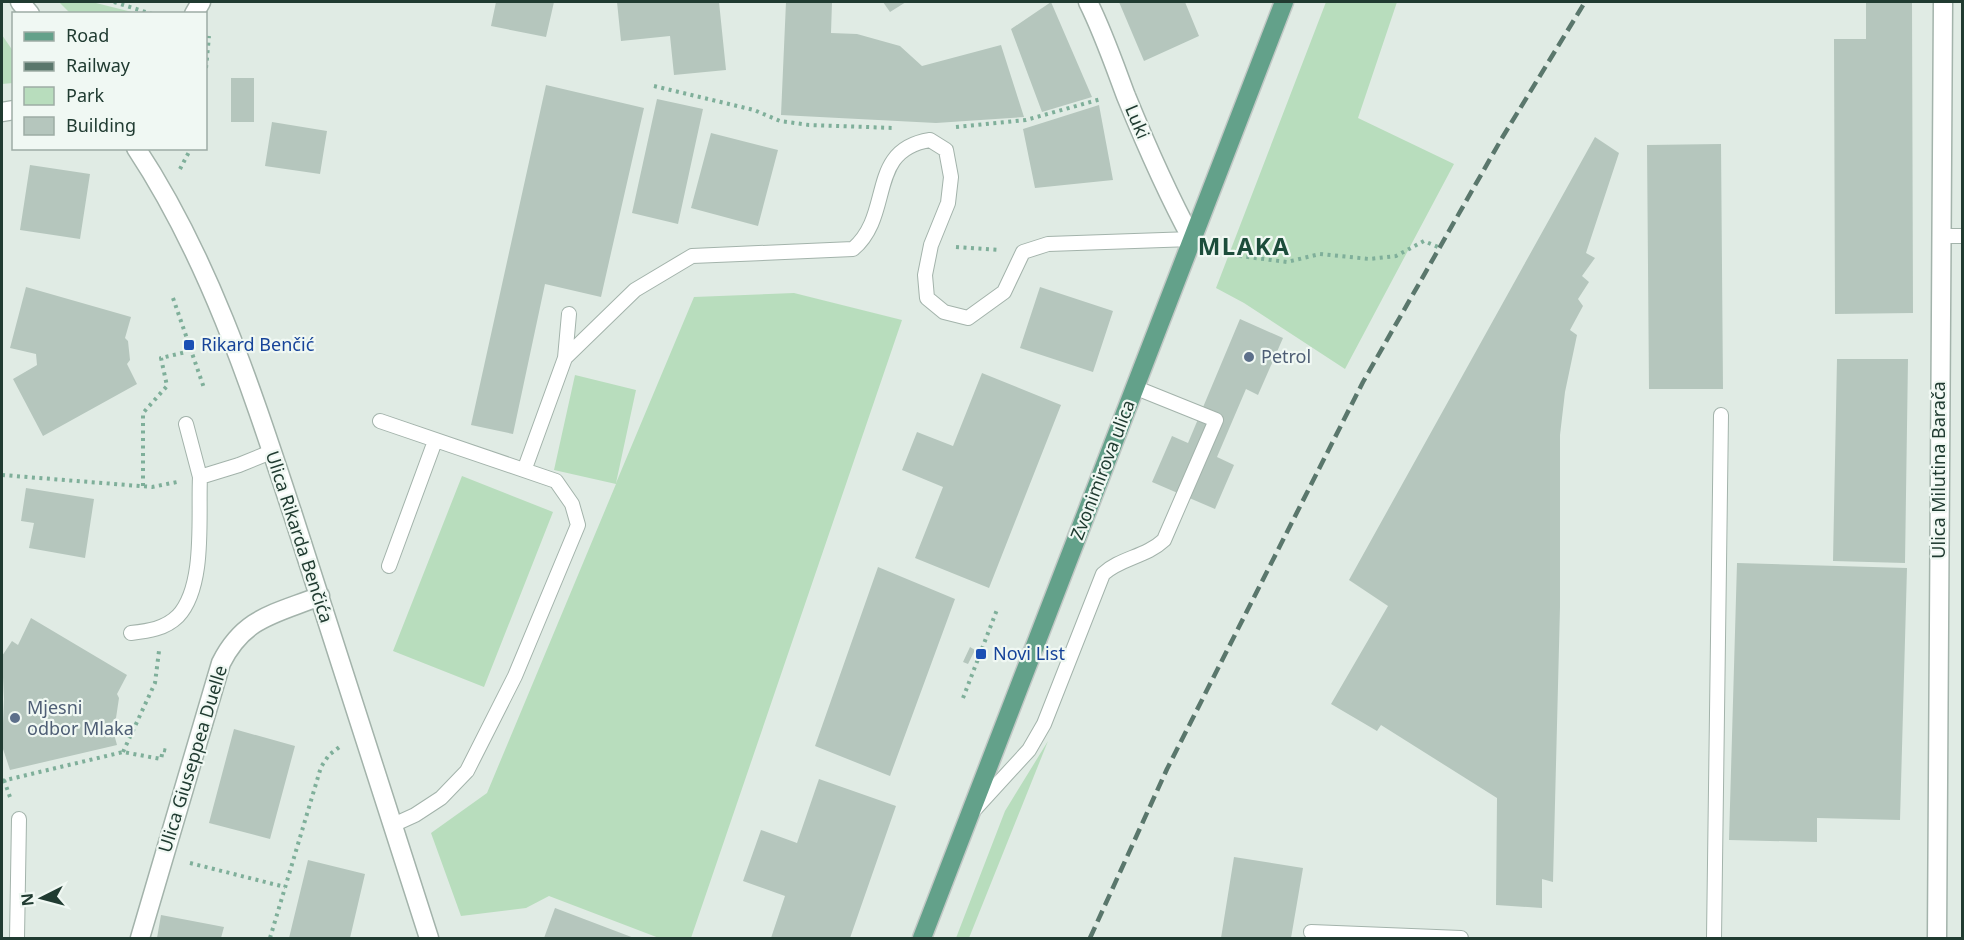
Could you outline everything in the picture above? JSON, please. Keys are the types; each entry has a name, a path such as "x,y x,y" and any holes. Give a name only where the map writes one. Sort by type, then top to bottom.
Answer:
{"main road":[{"name":"Zvonimirova ulica","path":"922,939 1284,2"}],"street":[{"name":"Luki","path":"1088,2 1103,32 1125,93 1169,197 1192,239"},
{"name":"Ulica Milutina Barača","path":"1937,939 1943,2"},
{"name":"Ulica Rikarda Benčića","path":"137,150 187,236 214,295 320,596 393,825 423,937"},
{"name":"Ulica Giuseppea Duelle","path":"140,939 221,663 230,645 252,623 320,596"}],"lane":[{"path":"566,358 635,290 692,256 853,249 862,241 872,222 888,168 900,150 912,143 930,140 946,150 951,177 948,203 931,245 925,275 927,298 944,312 968,318 1004,292 1023,252 1048,244 1192,239"},
{"path":"1940,236 1962,236"},
{"path":"525,468 566,358 569,314"},
{"path":"970,814 1029,750 1044,724 1103,574 1112,567 1153,549 1164,540 1216,420 1134,387"},
{"path":"1714,939 1721,415"},
{"path":"380,420 435,441 525,468 556,481 572,504 578,525 515,676 467,771 441,798 415,815 393,825"},
{"path":"131,633 162,627 177,617 188,602 196,579 200,477 186,424"},
{"path":"389,566 435,441"},
{"path":"200,477 271,452"},
{"path":"17,939 18,819"},
{"path":"1311,932 1461,939"}],"path":[{"path":"114,2 146,12"},
{"path":"654,86 754,110 780,121 809,125 905,128"},
{"path":"950,127 1026,120 1125,93"},
{"path":"178,171 190,150"},
{"path":"1224,254 1287,262 1320,254 1370,259 1396,256 1424,241 1438,247"},
{"path":"931,245 1023,252"},
{"path":"173,298 204,388"},
{"path":"143,486 143,413 167,386 161,358 186,352"},
{"path":"2,475 161,486"},
{"path":"963,698 998,608"},
{"path":"123,752 155,683 162,627"},
{"path":"270,939 321,767 329,755 342,745"},
{"path":"8,794 3,781 123,752 161,759 164,750 172,752"},
{"path":"188,863 285,887"}],"green space":[{"path":"59,2 92,2 132,12 69,12"},
{"path":"1326,2 1397,2 1358,118 1454,164 1345,369 1244,303 1216,288"},
{"path":"2,35 12,50 12,83 2,84"},
{"path":"794,293 902,320 691,938 659,938 549,896 526,908 461,916 431,833 487,793 616,484 554,470 575,375 636,390 616,483 694,297"},
{"path":"462,476 553,512 484,687 393,651"},
{"path":"1048,741 969,938 956,938 1005,811"}],"building":[{"path":"496,2 554,2 546,37 491,26"},
{"path":"617,2 719,2 726,70 674,75 670,36 621,41"},
{"path":"786,2 832,2 831,33 857,34 900,46 922,66 1001,45 1024,117 936,123 781,115"},
{"path":"883,2 906,2 890,12"},
{"path":"1051,2 1092,97 1042,112 1011,29"},
{"path":"1119,2 1185,2 1199,36 1144,61"},
{"path":"1866,2 1912,2 1913,313 1835,314 1834,39 1866,39"},
{"path":"231,78 254,78 254,122 231,122"},
{"path":"546,85 644,108 601,297 545,284 513,434 471,425"},
{"path":"657,99 703,109 678,224 632,213"},
{"path":"1099,105 1113,180 1035,188 1023,129"},
{"path":"272,122 327,131 320,174 265,166"},
{"path":"711,133 778,150 758,226 691,208"},
{"path":"1595,137 1619,153 1586,253 1595,258 1582,276 1589,282 1578,299 1583,306 1570,330 1577,335 1565,392 1560,435 1560,607 1553,882 1542,879 1542,908 1496,905 1497,798 1381,725 1377,731 1331,704 1388,606 1349,580"},
{"path":"1721,144 1723,389 1649,389 1647,145"},
{"path":"30,165 90,174 80,239 20,230"},
{"path":"26,287 131,317 125,338 128,341 130,360 127,364 137,384 43,436 13,379 37,365 36,354 10,348"},
{"path":"1040,287 1113,311 1093,372 1020,348"},
{"path":"1240,319 1283,338 1258,395 1246,389 1217,457 1234,465 1215,509 1152,482 1172,436 1188,443"},
{"path":"1837,359 1908,359 1905,563 1833,561"},
{"path":"982,373 1061,405 989,588 915,558 943,487 902,470 917,432 953,446"},
{"path":"26,488 94,499 85,558 29,548 34,523 21,521"},
{"path":"1737,563 1907,568 1900,820 1817,818 1817,842 1729,840"},
{"path":"878,567 955,599 890,776 815,746"},
{"path":"31,618 127,675 117,694 119,698 116,718 111,723 117,745 10,770 2,746 4,699 2,656 12,641 18,645"},
{"path":"970,647 975,650 968,664 963,662"},
{"path":"234,729 295,746 270,839 209,823"},
{"path":"819,779 896,806 850,938 771,938 785,896 743,881 761,830 797,843"},
{"path":"1234,857 1303,868 1291,938 1221,938"},
{"path":"308,860 365,874 350,938 289,938"},
{"path":"555,908 634,938 544,938"},
{"path":"161,915 224,927 221,938 157,938"}],"railway":[{"path":"1090,938 1167,769 1363,382 1502,138 1585,2"}],"place":[{"name":"Rikard Benčić","path":"189,345"},
{"name":"Petrol","path":"1249,357"},
{"name":"Novi List","path":"981,654"},
{"name":"Mjesni odbor Mlaka","path":"15,718"}],"district":[{"name":"MLAKA","path":"1244,247"}]}
